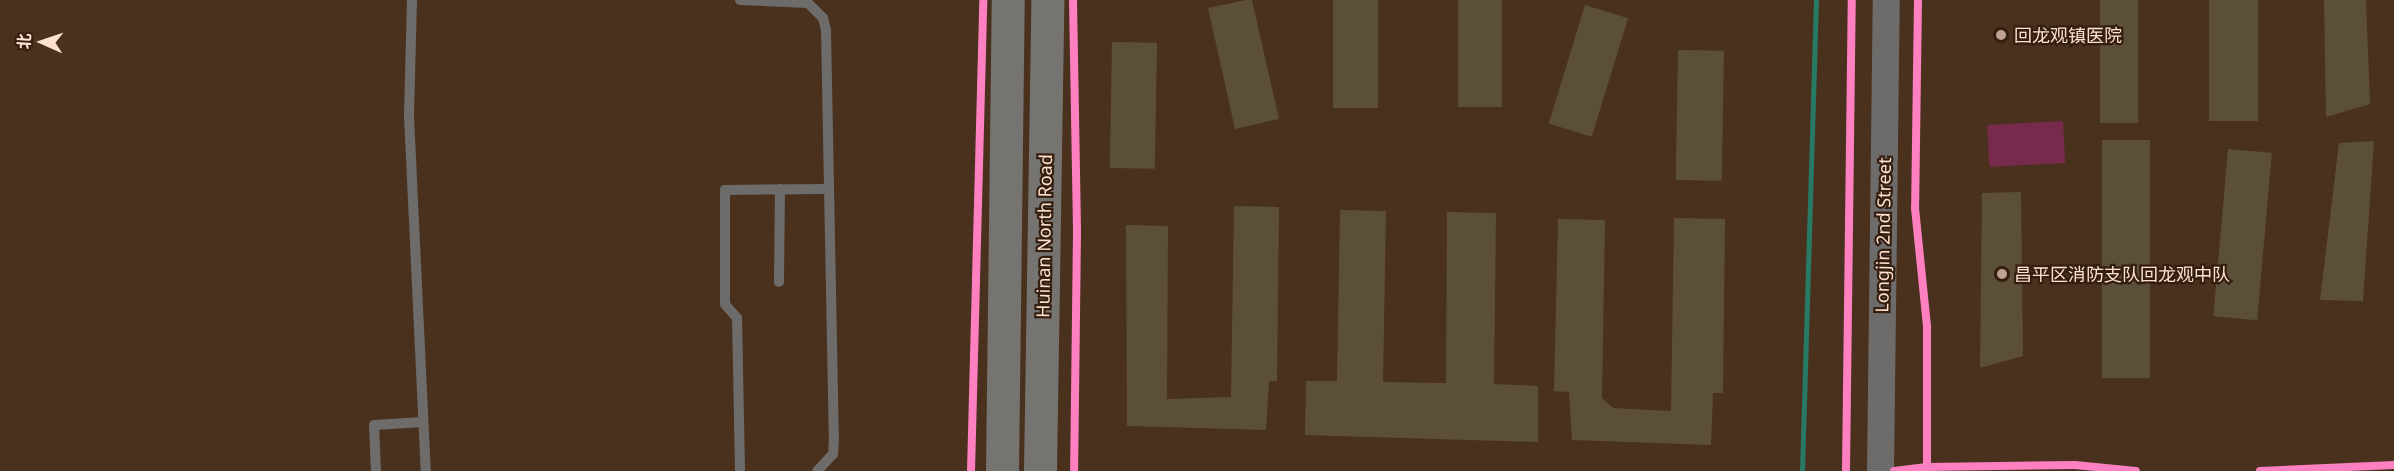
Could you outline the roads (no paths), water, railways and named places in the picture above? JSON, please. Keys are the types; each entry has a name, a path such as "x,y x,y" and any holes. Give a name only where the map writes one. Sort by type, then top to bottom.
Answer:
{"main road":[{"path":"1002,471 1008,0"},
{"name":"Huinan North Road","path":"1040,471 1047,0"}],"street":[{"name":"Longjin 2nd Street","path":"1880,471 1886,0"}],"lane":[{"path":"412,0 409,116 426,471"},
{"path":"741,0 807,3 823,18 834,437 832,454 817,471"},
{"path":"779,282 780,189"},
{"path":"740,471 736,318 725,304 725,190 829,189"},
{"path":"376,471 374,425 423,422"}],"waterway":[{"path":"1802,471 1816,0"}],"place":[{"name":"回龙观镇医院","path":"2001,35"},
{"name":"昌平区消防支队回龙观中队","path":"2002,274"}]}
